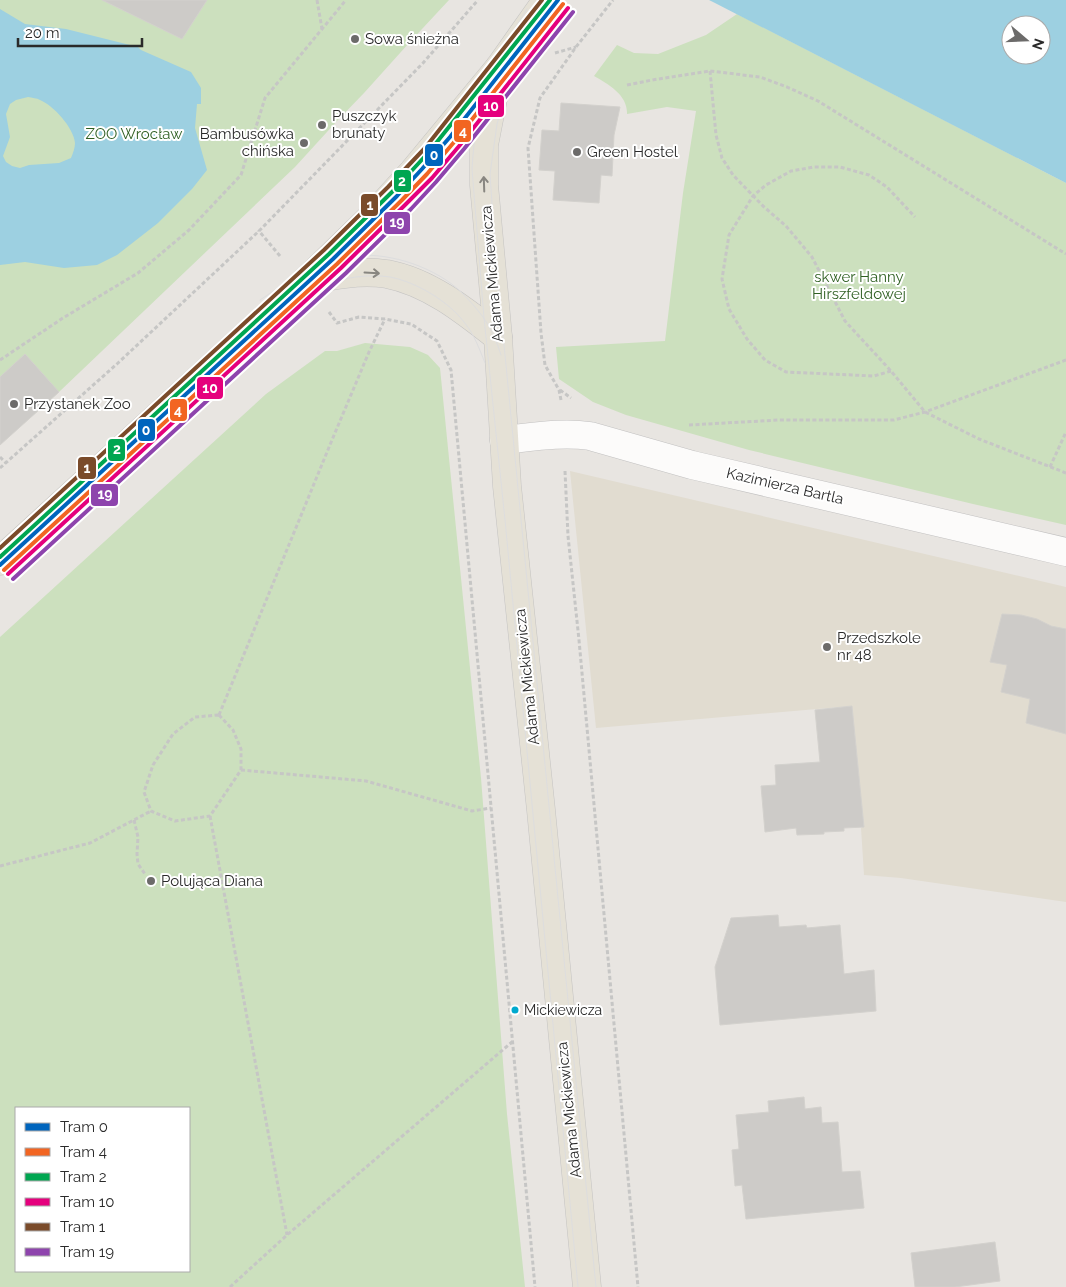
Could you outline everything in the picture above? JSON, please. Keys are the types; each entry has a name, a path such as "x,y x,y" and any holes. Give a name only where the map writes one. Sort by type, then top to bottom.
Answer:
{"main road":[{"path":"0,561 305,282 372,217 444,135 499,68 547,0"},
{"name":"Adama Mickiewicza","path":"499,68 484,145 484,185 498,337 507,486 541,810 587,1287"},
{"path":"305,282 347,273 387,274 431,290 498,337"}],"street":[{"name":"Kazimierza Bartla","path":"504,440 562,434 590,436 692,465 1066,552"}],"path":[{"path":"317,0 322,30"},
{"path":"0,360 63,318 138,273 189,230 241,175 265,98 346,0"},
{"path":"0,468 118,363 259,231 423,63 478,0"},
{"path":"561,399 559,390 545,365 540,333 528,148 540,98 576,47 613,0"},
{"path":"626,85 710,71 760,78 787,87 818,101 1066,254"},
{"path":"710,71 716,135 722,158 733,174 763,206 786,226 812,257 845,321 891,371 925,412 979,439 1066,473"},
{"path":"891,371 874,376 786,372 765,360 747,339 729,309 722,279 729,235 753,196 766,184 791,171 814,167 840,167 869,175 887,187 915,217"},
{"path":"259,231 267,240"},
{"path":"305,282 336,322 359,316 411,324 437,341 451,370 535,1287"},
{"path":"219,715 332,440 369,352 385,320"},
{"path":"686,425 779,420 894,420 925,412 1066,360"},
{"path":"559,390 574,399"},
{"path":"1050,467 1066,432"},
{"path":"0,457 6,463"},
{"path":"564,465 568,536 580,640 638,1287"},
{"path":"219,715 233,730 241,749 241,770 210,816 287,1235"},
{"path":"210,816 175,821 151,811 144,792 153,766 173,734 195,717 219,715"},
{"path":"241,770 366,781 472,811 491,808"},
{"path":"0,866 90,843 151,811"},
{"path":"134,820 138,837 138,864 144,874"},
{"path":"230,1287 287,1235 512,1042"}],"shaded area":[{"name":"Przedszkole nr 48","path":"570,471 1066,587 1066,902 901,878 864,875 861,828 864,826 852,706 596,728"}],"green space":[{"name":"ZOO Wrocław","path":"0,0 449,0 295,167 59,392 0,444"},
{"name":"skwer Hanny Hirszfeldowej","path":"737,14 1066,183 1066,525 749,450 626,415 593,402 559,379 556,347 665,341 683,193 696,111 667,107 627,114 621,96 594,76 617,45 634,53 658,54 706,35"},
{"path":"365,343 410,347 428,355 440,368 481,778 507,1114 525,1287 0,1287 0,637 266,394 325,351 337,351"}],"water":[{"path":"709,0 1066,0 1066,183"},
{"path":"0,9 25,24 66,29 138,47 191,72 201,88 201,104 197,104 195,128 207,170 192,189 158,223 117,255 97,265 64,268 25,262 0,265","holes":["28,97 37,99 51,107 67,124 75,143 71,158 59,163 29,165 20,168 6,162 3,156 10,137 6,114 10,104 16,100"]}],"building":[{"path":"102,0 207,0 182,39"},
{"name":"Green Hostel","path":"561,103 620,107 614,135 612,176 601,175 599,203 553,200 555,171 539,170 542,130 559,131"},
{"path":"25,354 59,392 0,445 0,377"},
{"path":"1002,614 1021,615 1037,619 1051,626 1066,629 1066,734 1026,723 1030,699 1001,692 1007,665 990,662"},
{"path":"852,706 864,827 844,828 844,831 824,832 824,834 797,835 796,828 765,832 761,786 776,785 775,765 820,762 815,710"},
{"path":"778,915 779,927 806,925 807,928 840,925 844,974 874,970 876,1011 720,1025 715,967 731,918"},
{"path":"804,1097 805,1109 821,1107 822,1123 838,1122 842,1172 860,1171 864,1208 746,1219 742,1185 735,1186 732,1150 739,1149 736,1115 769,1112 768,1101"},
{"path":"995,1242 1000,1281 955,1287 915,1287 911,1253"}],"tram line":[{"name":"1","path":"0,548 324,250 388,187 425,148 542,0"},
{"name":"2","path":"0,557 329,254 393,191 429,152 550,0"},
{"name":"0","path":"0,565 333,259 397,196 450,137 558,0"},
{"name":"4","path":"4,570 337,264 402,200 455,141 563,4"},
{"name":"10","path":"8,574 341,268 432,178 568,8"},
{"path":"527,9 500,53 487,81 476,124 472,169 484,318 578,1287"},
{"path":"549,11 528,45 509,84 497,124 490,174 496,263 596,1287"},
{"name":"19","path":"13,579 346,273 411,209 464,149 573,12"},
{"path":"260,300 304,272 333,259 362,255 406,261 446,280 471,302 494,335 501,355"},
{"path":"264,322 296,297 313,288 351,278 367,276 390,277 421,288 457,314 471,331 485,363"}],"place":[{"name":"Sowa śnieżna","path":"355,39"},
{"name":"Puszczyk brunaty","path":"322,125"},
{"name":"Bambusówka chińska","path":"304,143"},
{"name":"Green Hostel","path":"577,152"},
{"name":"Przystanek Zoo","path":"14,404"},
{"name":"Przedszkole nr 48","path":"827,647"},
{"name":"Polująca Diana","path":"151,881"},
{"name":"Mickiewicza","path":"515,1010"}]}
